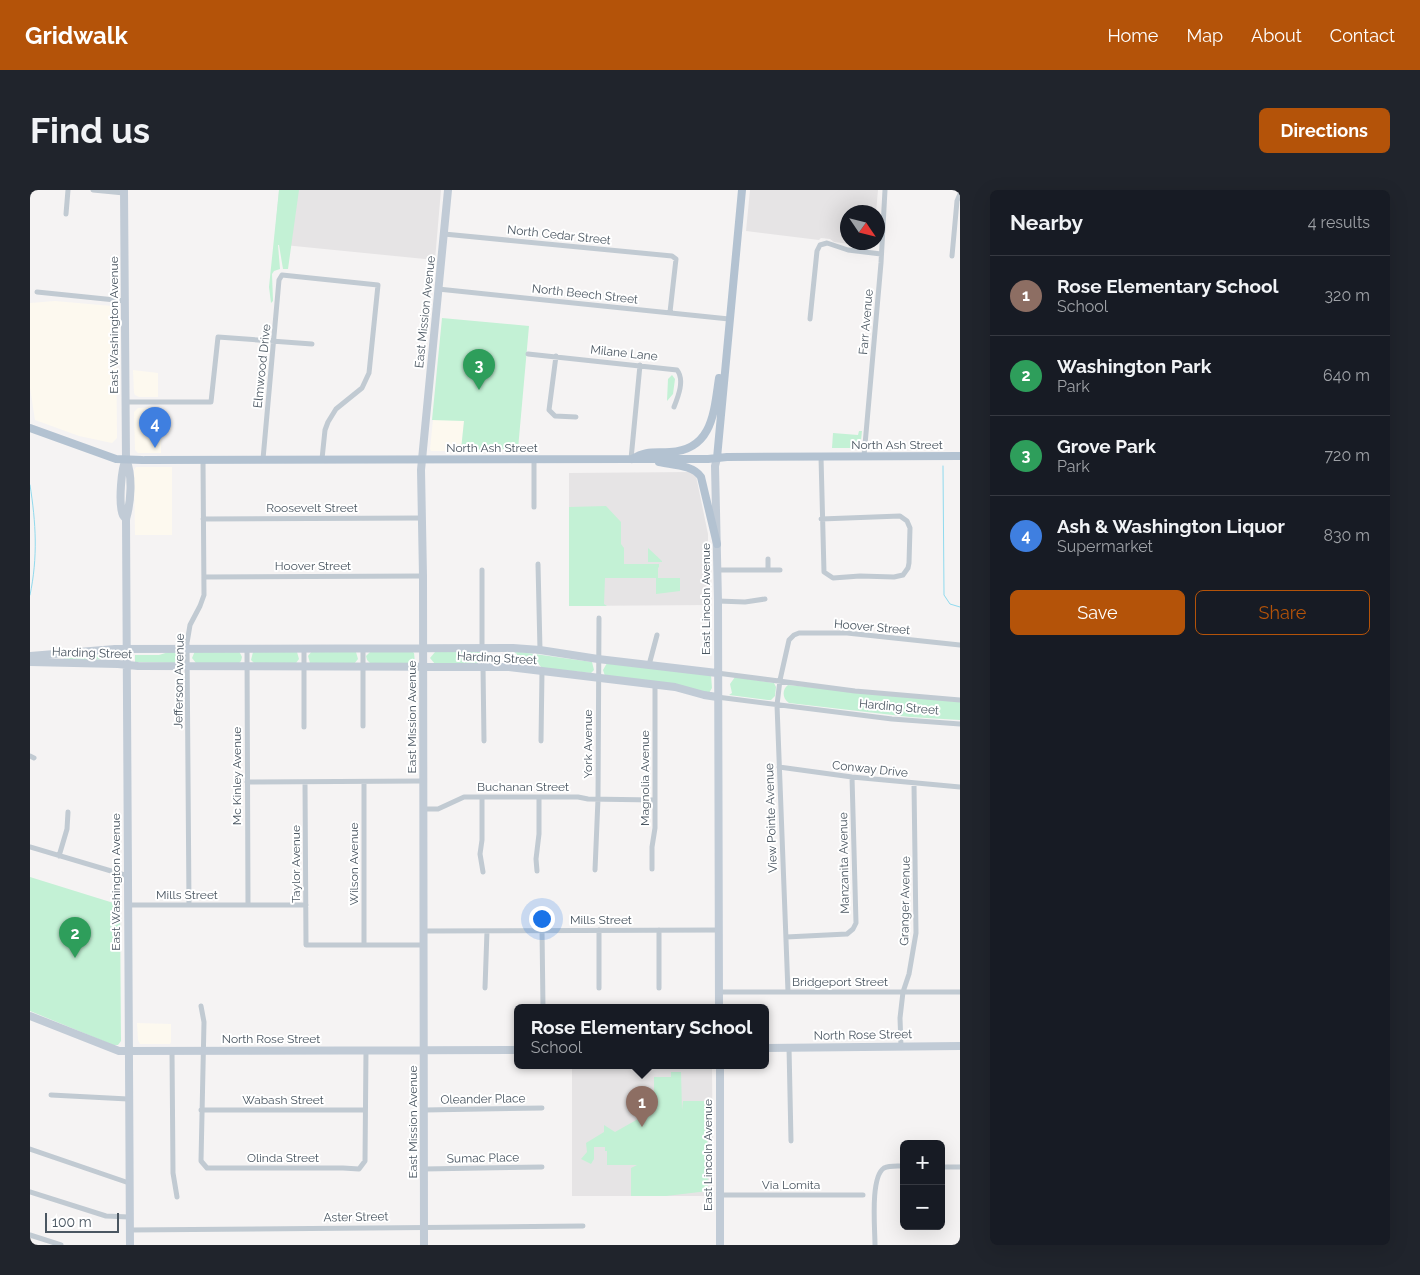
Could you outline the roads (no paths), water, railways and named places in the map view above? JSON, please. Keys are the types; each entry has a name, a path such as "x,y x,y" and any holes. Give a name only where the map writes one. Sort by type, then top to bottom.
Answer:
{"main road":[{"name":"East Mission Avenue","path":"424,1245 422,459 448,190"},
{"name":"East Lincoln Avenue","path":"719,1004 718,601 715,476 742,190"},
{"name":"East Washington Avenue","path":"124,192 126,459 129,466 130,507 126,519 130,1245"},
{"path":"631,459 642,453 682,450 695,444 705,434 712,419 729,320"},
{"name":"North Ash Street","path":"30,428 116,459 144,460 960,456"},
{"path":"642,459 691,468 698,472 701,477 717,544"},
{"name":"Harding Street","path":"30,656 126,649 482,648 540,650 718,673"},
{"name":"Harding Street","path":"30,662 188,666 509,667 675,687 718,697"},
{"name":"North Rose Street","path":"30,1016 108,1048 120,1051 514,1050"},
{"name":"North Rose Street","path":"769,1048 960,1046"},
{"name":"East Lincoln Avenue","path":"720,1069 720,1245"}],"street":[{"path":"66,214 68,190"},
{"path":"93,190 124,192"},
{"name":"Farr Avenue","path":"864,456 885,190"},
{"path":"952,256 957,201 960,194"},
{"name":"North Cedar Street","path":"444,234 672,256 676,259 670,312"},
{"path":"810,318 817,251 820,245 826,243 848,250 881,254"},
{"name":"Elmwood Drive","path":"263,460 279,280 282,275 378,285 369,373 362,388 336,409 328,422 325,430 322,459"},
{"name":"North Beech Street","path":"438,289 670,312 729,320"},
{"path":"38,292 125,301"},
{"path":"125,402 211,402 218,337 312,344"},
{"name":"Milane Lane","path":"528,354 677,370 680,374 679,394 674,407"},
{"path":"556,356 549,410 555,416 576,417"},
{"path":"631,459 640,365"},
{"path":"821,457 822,570 833,578 903,575 908,568 910,528 907,520 900,516 822,519"},
{"path":"534,459 534,507"},
{"name":"Jefferson Avenue","path":"189,905 187,648 190,626 203,600 203,460"},
{"name":"Roosevelt Street","path":"203,519 421,518"},
{"path":"768,559 768,570"},
{"path":"538,564 540,650"},
{"path":"482,570 482,648"},
{"path":"717,570 780,570"},
{"name":"Hoover Street","path":"204,577 423,576"},
{"path":"718,601 745,602 765,599"},
{"name":"York Avenue","path":"594,870 598,799 599,618"},
{"name":"Hoover Street","path":"787,644 794,635 799,633 847,633 960,645"},
{"path":"649,665 656,635"},
{"name":"View Pointe Avenue","path":"787,644 777,705 788,992"},
{"name":"Mc Kinley Avenue","path":"247,648 248,904"},
{"path":"304,648 304,727"},
{"path":"362,648 363,726"},
{"path":"483,666 484,741"},
{"path":"540,741 542,671"},
{"name":"Harding Street","path":"718,673 856,691 960,700"},
{"name":"Magnolia Avenue","path":"652,869 652,847 655,828 655,686"},
{"name":"Harding Street","path":"718,697 892,719 960,724"},
{"name":"Conway Drive","path":"779,767 852,778 960,787"},
{"name":"Manzanita Avenue","path":"786,937 847,934 856,923 852,778"},
{"path":"247,782 422,782"},
{"name":"Taylor Avenue","path":"305,782 306,945 364,945"},
{"name":"Wilson Avenue","path":"364,782 364,945"},
{"name":"Granger Avenue","path":"901,1046 900,1018 903,992 909,974 916,933 914,784"},
{"name":"Buchanan Street","path":"423,809 438,808 464,797 578,797 655,800"},
{"path":"482,797 482,840 480,854 483,872"},
{"path":"537,871 539,797"},
{"path":"59,856 67,829 68,812"},
{"path":"30,847 128,876"},
{"name":"Mills Street","path":"128,905 306,905"},
{"path":"542,930 543,1004"},
{"path":"599,930 599,988"},
{"path":"659,930 659,988"},
{"name":"Mills Street","path":"424,931 719,930"},
{"path":"485,988 487,931"},
{"path":"364,945 424,945"},
{"name":"Bridgeport Street","path":"719,992 960,992"},
{"path":"201,1006 204,1022 201,1110"},
{"path":"789,1047 791,1141"},
{"path":"365,1110 366,1050"},
{"path":"172,1051 173,1173 177,1197"},
{"path":"51,1096 128,1099"},
{"name":"Oleander Place","path":"425,1110 542,1108"},
{"name":"Wabash Street","path":"201,1110 365,1110"},
{"name":"Olinda Street","path":"201,1110 201,1161 208,1168 343,1168 355,1170 359,1169 365,1161 365,1110"},
{"path":"30,1149 130,1183"},
{"path":"875,1245 877,1177 888,1166 900,1166"},
{"name":"Sumac Place","path":"424,1169 542,1167"},
{"path":"945,1167 960,1167"},
{"path":"30,1192 106,1216 130,1217"},
{"name":"Via Lomita","path":"720,1195 863,1195"},
{"name":"Aster Street","path":"130,1230 583,1226"},
{"path":"30,1235 61,1245"}],"waterway":[{"path":"943,466 944,595 950,604 960,607"},
{"path":"30,485 35,540 33,581 30,595"}],"place":[{"name":"Grove Park","path":"479,390"},
{"name":"Ash & Washington Liquor","path":"155,448"},
{"name":"Washington Park","path":"75,958"},
{"name":"Rose Elementary School","path":"642,1127"}]}
